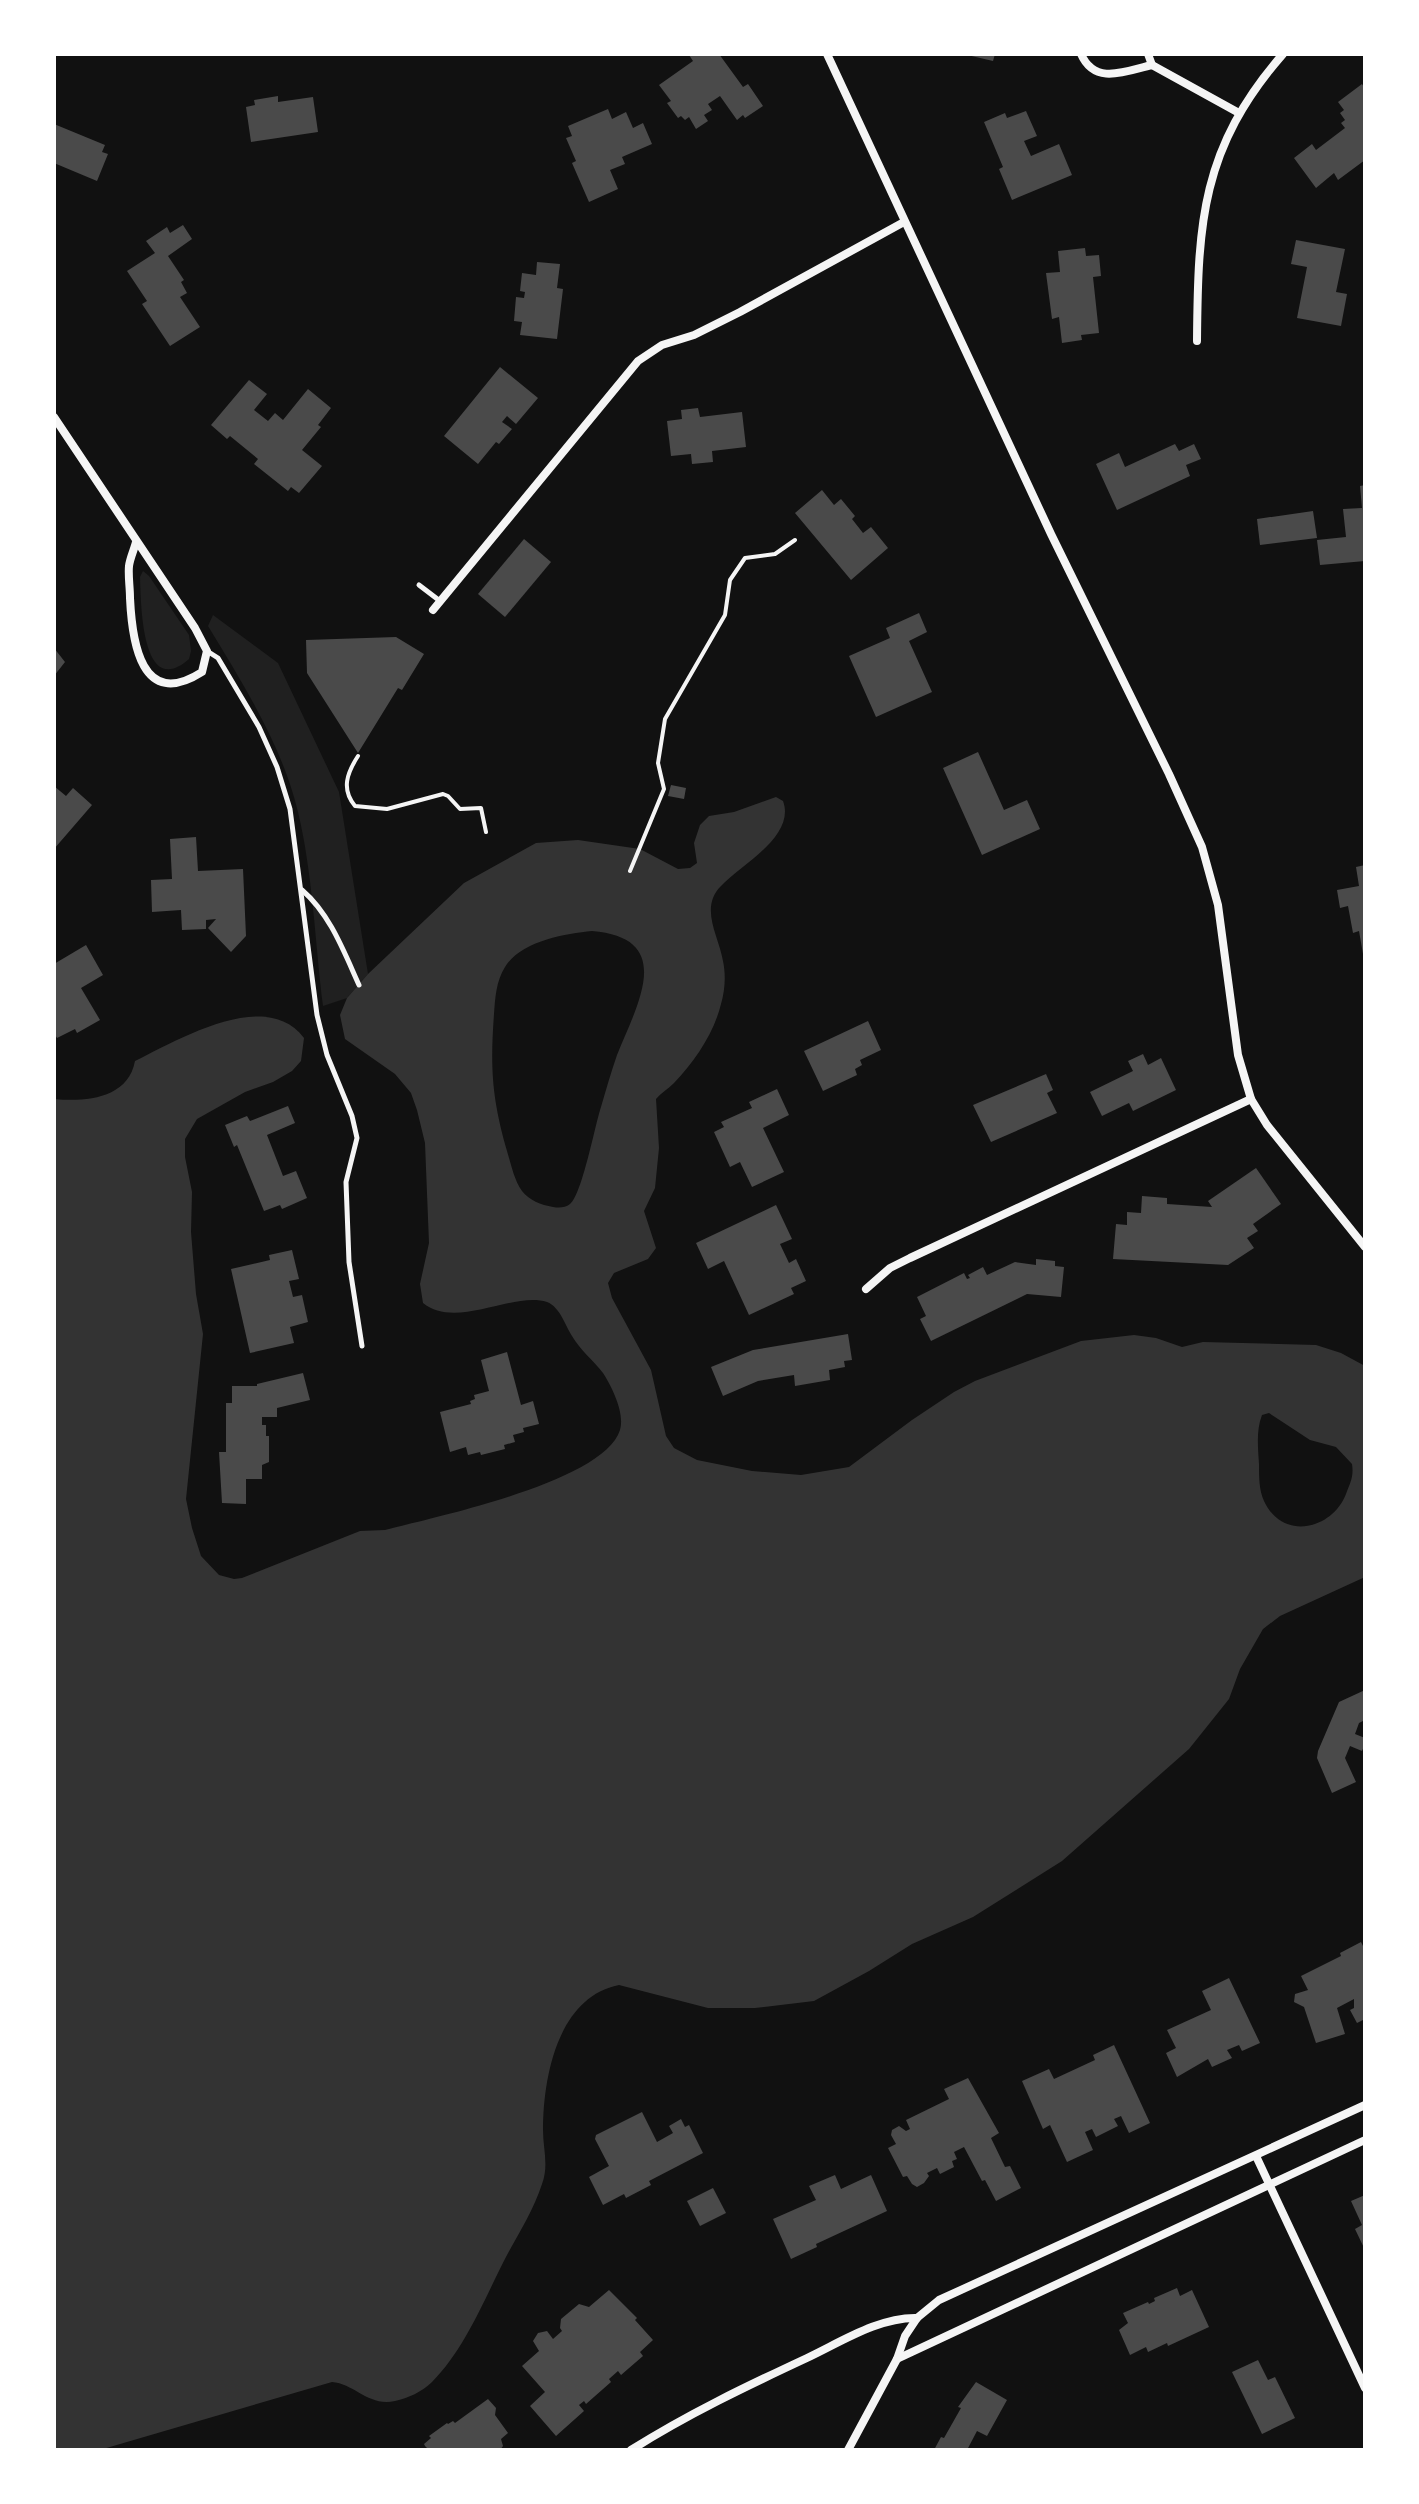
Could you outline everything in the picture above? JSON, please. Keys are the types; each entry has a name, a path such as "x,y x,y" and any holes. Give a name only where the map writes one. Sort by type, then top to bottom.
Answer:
{"street":[{"path":"827,54 1202,847 1218,905 1238,1055 1251,1099 1267,1125 1365,1247"},
{"path":"1081,54 1089,67 1107,75 1152,65"},
{"path":"1148,54 1152,65 1239,113"},
{"path":"1197,341 1199,237 1205,198 1239,113 1261,79 1283,54"},
{"path":"433,610 638,361 662,345 694,335 740,312 904,222"},
{"path":"54,417 136,542 166,581 207,651 202,672 189,680 168,683 153,678 140,662 133,642 129,578 129,565 136,542"},
{"path":"866,1289 890,1268 910,1258 1251,1099"},
{"path":"848,2450 897,2359 905,2336 917,2318 939,2300 1365,2105"},
{"path":"897,2359 1365,2140"},
{"path":"1256,2156 1365,2388"},
{"path":"631,2450 704,2407 844,2340 891,2321 917,2318"}],"lane":[{"path":"419,585 440,601"},
{"path":"207,651 218,658 259,727 277,767 290,809 317,1015 327,1055 352,1116 357,1138 346,1182 349,1262 362,1346"},
{"path":"301,890 310,897 334,932 359,985"}],"path":[{"path":"630,871 664,789 658,763 665,719 725,615 727,590 734,571 745,558 775,554 795,540"},
{"path":"358,756 348,771 346,791 355,806 387,809 443,794 460,809 481,808 486,832"}],"shaded area":[{"path":"143,571 189,635 189,659 173,669 161,667 147,643 141,606 140,577"},
{"path":"213,615 278,663 339,792 368,974 347,998 323,1006 303,836 291,787 272,739 208,626"},
{"path":"776,797 783,801 785,814 774,838 721,886 711,903 712,922 724,966 723,993 718,1015 703,1046 682,1074 656,1099 659,1148 655,1188 644,1211 656,1248 648,1259 614,1273 608,1283 612,1298 651,1370 666,1436 674,1448 697,1460 752,1471 801,1475 849,1467 954,1392 1081,1341 1134,1335 1156,1338 1182,1347 1203,1342 1316,1345 1341,1353 1365,1366 1365,1577 1280,1616 1263,1629 1240,1669 1229,1699 1189,1749 1062,1861 973,1917 912,1944 814,2001 755,2008 708,2008 619,1985 598,1993 581,2005 568,2022 551,2064 544,2109 545,2170 539,2193 465,2338 444,2369 424,2389 386,2402 332,2382 103,2449 54,2450 54,1099 79,1100 114,1091 131,1074 135,1061 221,1022 245,1017 268,1017 288,1023 304,1038 301,1061 292,1071 245,1092 197,1119 185,1139 192,1192 191,1232 196,1294 203,1334 186,1499 201,1556 219,1575 242,1578 360,1531 385,1530 440,1516 552,1481 583,1466 607,1449 620,1430 621,1423 614,1393 603,1373 575,1341 552,1304 518,1301 452,1313 423,1303 420,1284 429,1243 425,1143 417,1110 411,1093 395,1074 345,1039 340,1015 347,998 368,974 464,883 536,843 578,840 640,849 678,869 690,868 697,863 694,843 700,825 709,816 734,812","holes":["592,931 618,936 635,946 643,960 644,977 598,1116 579,1188 570,1204 555,1207 536,1202 522,1191 507,1151 493,1083 496,996 505,967 521,951 544,940","1269,1413 1310,1440 1336,1447 1352,1464 1346,1494 1330,1516 1319,1523 1294,1526 1282,1522 1264,1501 1260,1483 1258,1433 1262,1415"]}],"building":[{"path":"691,54 719,54 743,87 748,84 763,106 737,120 720,96 708,104 712,110 704,115 708,121 696,129 689,117 685,120 681,116 678,118 667,103 671,101 659,85 693,61"},
{"path":"963,54 995,54 993,61"},
{"path":"1362,84 1365,89 1365,160 1338,180 1334,173 1316,188 1294,158 1312,144 1316,150 1345,128 1341,123 1345,120 1340,113 1344,110 1338,102"},
{"path":"278,96 278,102 313,97 318,132 251,142 246,107 255,105 254,100"},
{"path":"608,109 612,119 626,112 633,128 643,123 652,144 622,157 625,164 610,170 618,189 589,202 572,163 576,161 566,138 572,136 568,126"},
{"path":"1026,111 1037,136 1024,141 1031,156 1059,144 1072,175 1012,200 999,169 1003,167 984,122 1005,113 1007,118"},
{"path":"54,124 105,145 102,152 108,154 97,181 54,163"},
{"path":"183,225 192,239 168,256 184,280 181,282 187,293 180,297 200,327 170,346 142,304 147,301 127,271 155,253 146,241 167,227 170,233"},
{"path":"1296,240 1345,249 1336,292 1347,294 1341,326 1297,318 1307,267 1291,264"},
{"path":"1085,248 1086,256 1099,255 1101,276 1093,277 1099,333 1081,335 1082,340 1062,343 1059,317 1052,319 1046,273 1060,272 1058,251"},
{"path":"537,262 560,264 557,288 563,289 557,339 520,335 522,322 514,321 516,297 524,298 525,292 520,291 522,273 536,275"},
{"path":"500,367 538,398 516,424 507,416 502,422 512,429 499,444 496,442 478,464 444,436"},
{"path":"249,380 267,394 254,410 268,421 275,413 283,420 308,389 331,408 318,425 321,427 302,450 322,466 299,493 291,487 288,491 254,464 258,459 211,425"},
{"path":"698,408 700,417 742,412 746,447 712,451 713,462 692,464 691,454 671,456 667,421 682,419 681,410"},
{"path":"1175,444 1179,451 1194,444 1201,459 1186,465 1190,476 1117,510 1096,464 1119,453 1125,467"},
{"path":"1365,485 1365,561 1320,565 1317,540 1346,537 1343,509 1362,508 1360,486"},
{"path":"822,490 834,505 841,499 855,516 852,519 863,533 871,527 888,548 851,580 795,513"},
{"path":"1313,511 1317,538 1260,545 1257,519"},
{"path":"524,539 551,562 505,617 478,594"},
{"path":"919,613 927,632 909,641 932,692 876,717 849,656 890,638 886,628"},
{"path":"396,637 424,654 402,690 398,688 358,753 307,673 306,640"},
{"path":"54,648 65,662 54,676"},
{"path":"978,752 1004,810 1027,800 1040,829 982,855 943,768"},
{"path":"671,785 686,788 684,799 668,796"},
{"path":"54,786 66,796 73,788 92,805 54,849"},
{"path":"196,837 198,871 243,869 246,936 231,952 208,928 216,919 206,920 206,929 182,930 181,910 152,912 151,880 172,879 170,839"},
{"path":"1365,865 1363,954 1359,931 1353,933 1348,906 1340,908 1337,890 1359,886 1356,867"},
{"path":"86,945 103,975 81,988 100,1020 77,1033 75,1029 57,1038 54,1033 54,964"},
{"path":"868,1021 881,1050 860,1060 862,1065 855,1069 857,1075 823,1091 804,1051"},
{"path":"1143,1054 1148,1065 1161,1058 1176,1090 1133,1111 1129,1103 1102,1116 1090,1092 1133,1071 1128,1061"},
{"path":"1046,1074 1053,1090 1047,1093 1057,1113 991,1142 973,1105"},
{"path":"777,1089 789,1115 763,1128 784,1172 752,1187 740,1162 730,1167 714,1132 724,1127 721,1122 752,1108 749,1102"},
{"path":"288,1106 295,1123 267,1135 283,1176 296,1171 307,1198 282,1209 280,1205 264,1211 237,1145 234,1147 225,1125 247,1116 250,1121"},
{"path":"1256,1168 1281,1204 1253,1224 1258,1231 1247,1238 1254,1248 1228,1265 1113,1259 1116,1224 1127,1225 1127,1212 1141,1213 1142,1196 1167,1198 1167,1204 1212,1207 1208,1201"},
{"path":"776,1205 792,1239 780,1244 789,1263 796,1259 806,1281 791,1288 794,1294 749,1315 724,1261 708,1269 696,1243"},
{"path":"292,1250 299,1279 289,1281 293,1297 302,1295 308,1322 290,1327 294,1343 250,1353 231,1269 270,1260 269,1255"},
{"path":"1036,1259 1055,1261 1055,1266 1064,1267 1061,1297 1027,1294 931,1341 920,1319 926,1316 917,1297 964,1273 967,1279 970,1278 968,1275 983,1267 987,1275 1015,1262 1036,1265"},
{"path":"848,1334 852,1360 844,1361 845,1367 829,1370 830,1380 795,1386 794,1375 758,1381 723,1396 711,1367 753,1350"},
{"path":"507,1352 521,1405 533,1401 539,1424 523,1428 524,1432 513,1435 515,1442 504,1445 505,1449 481,1455 480,1452 468,1455 466,1447 450,1452 440,1412 471,1404 474,1395 489,1391 481,1360"},
{"path":"303,1373 310,1400 277,1408 277,1417 262,1417 266,1436 269,1436 269,1462 262,1465 262,1479 246,1479 246,1504 222,1503 219,1452 226,1452 226,1403 232,1403 232,1386 257,1386"},
{"path":"1365,1690 1365,1720 1359,1723 1355,1734 1365,1738 1365,1744 1362,1751 1350,1746 1345,1758 1356,1782 1332,1793 1317,1758 1318,1751 1339,1702"},
{"path":"1361,1942 1365,1950 1365,2019 1357,2023 1350,2010 1354,2008 1354,1999 1337,2008 1345,2034 1316,2043 1304,2007 1294,2002 1295,1994 1308,1990 1301,1976"},
{"path":"1229,1978 1260,2043 1242,2051 1239,2045 1227,2050 1232,2058 1212,2067 1208,2059 1177,2077 1166,2053 1176,2048 1167,2030 1211,2010 1202,1991"},
{"path":"1114,2045 1150,2123 1129,2133 1121,2116 1114,2119 1118,2126 1096,2137 1092,2129 1085,2132 1093,2150 1067,2162 1050,2125 1043,2129 1022,2081 1049,2069 1054,2079 1095,2060 1093,2055"},
{"path":"968,2078 999,2133 991,2138 1005,2167 1010,2166 1021,2188 996,2201 964,2147 954,2152 957,2159 952,2161 954,2167 940,2174 937,2168 927,2173 929,2176 924,2183 917,2187 907,2176 903,2177 888,2148 896,2144 892,2130 899,2126 906,2131 910,2129 906,2120 949,2099 944,2089"},
{"path":"642,2112 657,2142 673,2133 669,2126 681,2119 685,2127 689,2125 703,2153 649,2181 651,2185 626,2198 624,2194 603,2205 589,2177 609,2166 595,2139 596,2135"},
{"path":"835,2175 841,2189 871,2175 887,2211 791,2259 773,2219 816,2200 809,2186"},
{"path":"713,2188 726,2213 700,2226 687,2201"},
{"path":"1365,2195 1365,2250 1355,2229 1362,2225 1351,2201"},
{"path":"1177,2288 1180,2296 1192,2290 1209,2327 1168,2346 1167,2343 1148,2352 1146,2347 1130,2355 1119,2330 1128,2323 1123,2313 1149,2304 1155,2301 1154,2298"},
{"path":"609,2290 637,2318 635,2320 653,2340 640,2352 643,2356 621,2375 618,2371 609,2379 611,2382 586,2404 584,2401 579,2405 584,2411 556,2436 530,2406 545,2392 522,2366 539,2351 533,2341 538,2333 547,2331 553,2339 562,2331 561,2319 579,2304 589,2307"},
{"path":"1258,2360 1268,2380 1275,2377 1295,2418 1262,2434 1232,2372"},
{"path":"976,2382 1007,2400 987,2436 977,2431 967,2450 934,2450 941,2437 944,2438 961,2408 958,2407"},
{"path":"488,2399 508,2433 501,2439 503,2446 500,2450 429,2450 425,2446 431,2438 429,2436 447,2423 455,2423"}]}
